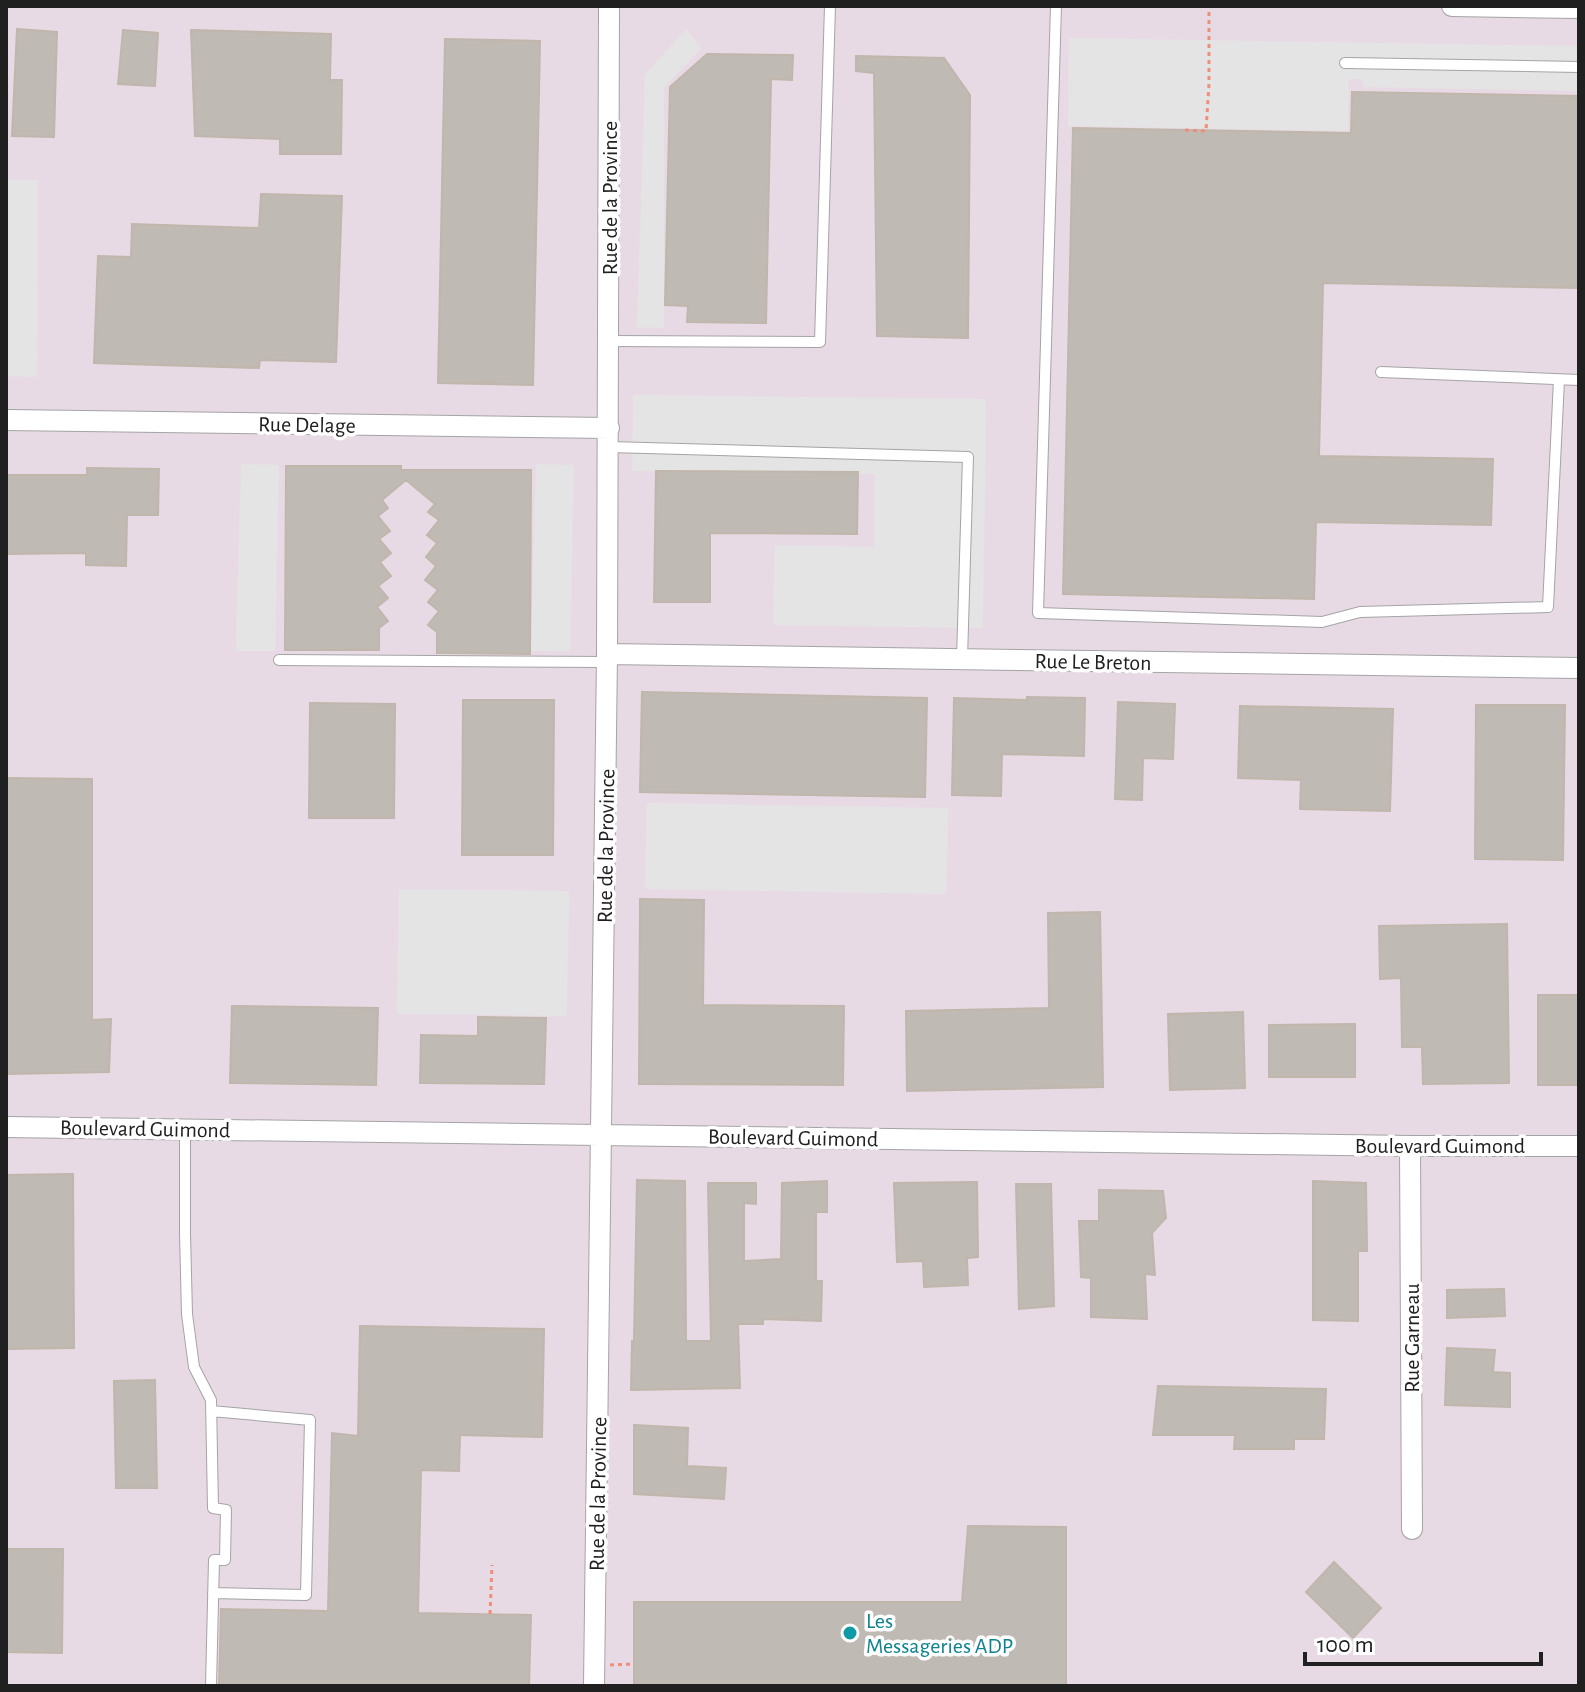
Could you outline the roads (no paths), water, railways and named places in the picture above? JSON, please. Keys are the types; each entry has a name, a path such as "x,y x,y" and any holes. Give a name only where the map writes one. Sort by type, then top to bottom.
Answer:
{"street":[{"name":"Rue de la Province","path":"594,1676 609,438 609,6"},
{"path":"1452,6 1579,8"},
{"name":"Rue Delage","path":"6,420 609,438"},
{"name":"Rue Le Breton","path":"607,658 962,659 1579,668"},
{"name":"Boulevard Guimond","path":"6,1127 1579,1146"},
{"name":"Rue Garneau","path":"1410,1146 1412,1529"}],"lane":[{"path":"609,341 820,342 830,6"},
{"path":"1056,6 1038,613 1322,622 1360,612 1548,607 1559,380"},
{"path":"1345,63 1579,67"},
{"path":"1381,372 1579,380"},
{"path":"609,438 968,457 962,659"},
{"path":"279,660 607,658"},
{"path":"185,1129 187,1314 194,1367 211,1400 213,1508 226,1510 225,1560 214,1560 211,1686"},
{"path":"211,1411 310,1420 306,1595 213,1593"}],"place":[{"name":"Les Messageries ADP","path":"850,1633"}]}
